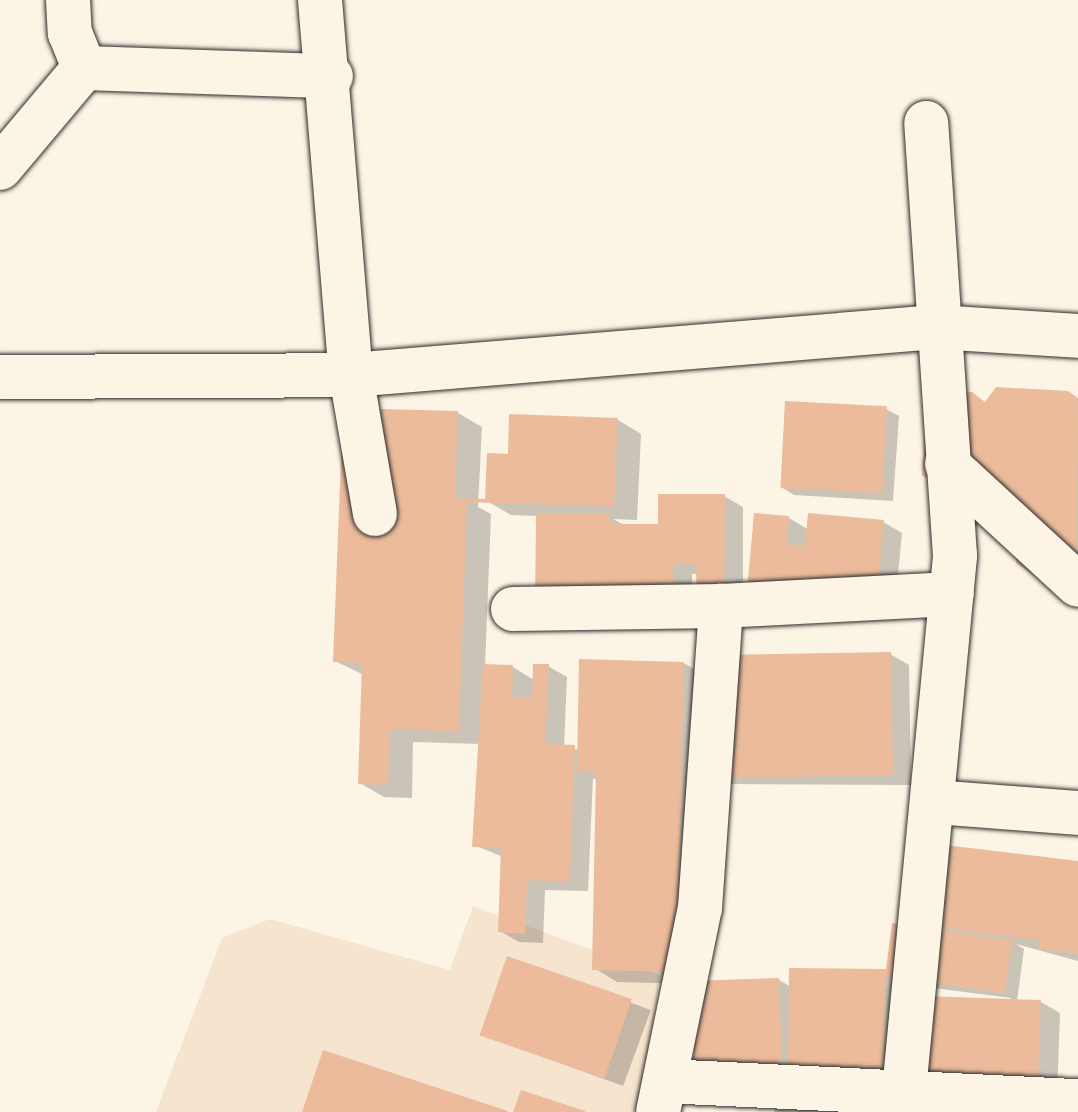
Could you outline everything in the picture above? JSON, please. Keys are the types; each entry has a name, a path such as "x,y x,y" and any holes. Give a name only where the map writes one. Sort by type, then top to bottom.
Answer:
{"street":[{"path":"68,0 70,33 84,68"},
{"path":"320,0 331,76 351,375 375,514"},
{"path":"84,68 331,76"},
{"path":"0,168 84,68"},
{"path":"905,1100 935,802 955,556 936,327 926,123"},
{"path":"0,377 351,375 936,327 1078,336"},
{"path":"947,464 1078,585"},
{"path":"513,609 721,606 952,594"},
{"path":"721,606 700,908 662,1096 1052,1103"},
{"path":"935,802 1078,813"}],"shaded area":[{"path":"473,906 660,975 641,1112 156,1112 222,938 270,919 450,970"}],"building":[{"path":"996,387 1068,391 1078,398 1076,604 1016,563 1018,541 922,475 926,407 937,390 972,392 985,402"},
{"path":"785,401 887,406 882,493 780,488"},
{"path":"343,408 458,411 455,498 485,499 487,453 508,454 509,414 618,418 614,507 467,502 459,732 390,729 388,785 358,784 362,663 333,662"},
{"path":"658,494 725,494 724,615 697,615 696,564 674,564 673,613 535,613 536,514 609,514 609,524 658,524"},
{"path":"754,513 789,516 787,544 805,546 808,513 884,520 876,606 746,602"},
{"path":"891,652 893,775 705,778 703,655"},
{"path":"579,659 684,662 677,972 592,970 596,772 577,771"},
{"path":"483,664 513,665 512,697 532,698 533,664 549,664 545,744 575,745 570,882 527,880 525,934 498,932 501,847 472,847"},
{"path":"936,844 1078,861 1078,954 1038,949 1039,940 927,926"},
{"path":"892,923 1012,940 1005,993 885,977 884,1068 788,1067 789,968 886,969"},
{"path":"507,956 632,999 604,1078 480,1035"},
{"path":"779,978 782,1069 694,1072 691,981"},
{"path":"926,996 1041,1000 1038,1086 923,1082"},
{"path":"323,1050 508,1111 302,1112"},
{"path":"521,1090 585,1111 585,1112 513,1112"}]}
